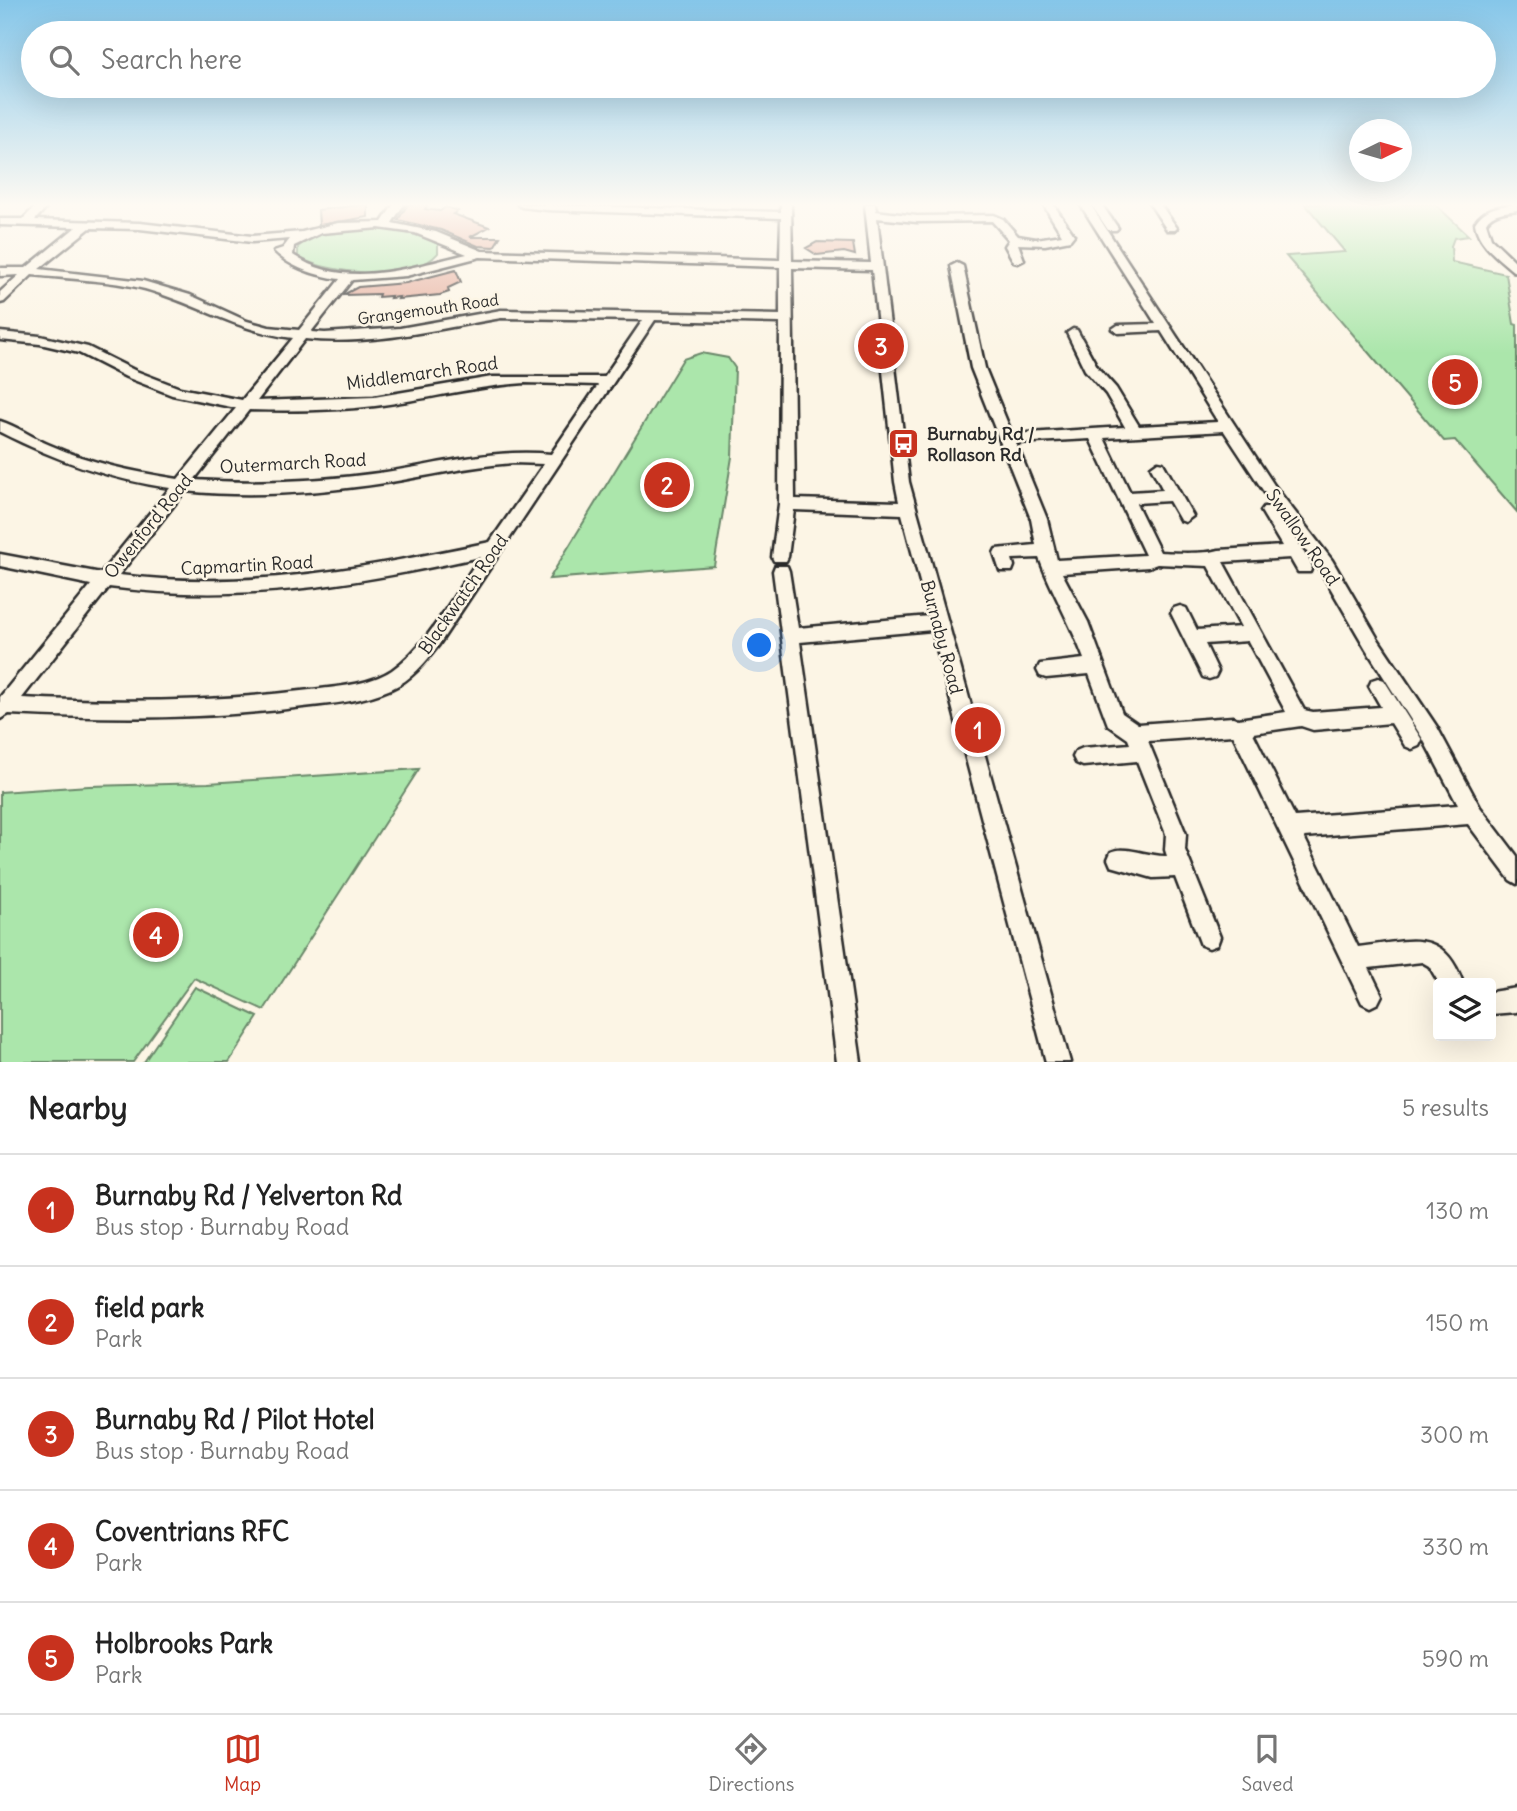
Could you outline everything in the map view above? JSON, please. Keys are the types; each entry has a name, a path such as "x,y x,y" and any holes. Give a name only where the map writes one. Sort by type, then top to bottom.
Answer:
{"street":[{"path":"0,299 51,254"},
{"path":"284,254 313,270 349,276 386,275 482,254 877,267"},
{"path":"438,265 447,254"},
{"path":"785,254 787,504 781,564 849,1062"},
{"name":"Burnaby Road","path":"875,254 902,482 1058,1062"},
{"path":"1015,254 1018,260"},
{"name":"Swallow Road","path":"1117,254 1269,489 1326,565 1371,644 1430,733 1473,814 1517,873"},
{"path":"1499,254 1517,269"},
{"path":"1502,257 1517,257"},
{"path":"957,266 978,368 1039,519 1048,559 1058,585 1079,622 1115,719 1138,743 1176,834 1175,850 1209,937"},
{"name":"Grangemouth Road","path":"0,272 29,271 143,285 186,298 243,324 300,335 375,335 501,314 786,319"},
{"name":"Owenford Road","path":"2,708 349,276"},
{"name":"Blackwatch Road","path":"2,708 165,711 243,706 374,688 398,676 425,650 651,317"},
{"path":"1118,329 1164,327"},
{"path":"1073,333 1092,370 1111,391 1135,432"},
{"name":"Middlemarch Road","path":"0,336 68,346 90,353 131,374 177,392 245,404 295,407 374,402 471,383 514,379 609,382"},
{"name":"Outermarch Road","path":"0,426 37,447 72,462 118,475 181,484 244,488 368,480 492,459 531,457 556,460"},
{"path":"1007,439 1229,426"},
{"path":"1095,434 1154,557 1163,560 1206,557 1214,561 1298,716 1313,721 1396,714"},
{"path":"1158,467 1185,516"},
{"path":"1125,498 1173,495"},
{"path":"787,504 908,508"},
{"path":"1269,511 1304,567"},
{"name":"Capmartin Road","path":"0,560 104,581 179,588 303,583 398,569 496,547"},
{"path":"1214,561 1219,556 1294,551"},
{"path":"1006,566 1002,554 1048,559 1149,561 1154,557"},
{"path":"1181,613 1209,671"},
{"path":"790,636 938,622"},
{"path":"1193,638 1253,633"},
{"path":"1046,670 1096,666"},
{"path":"1378,686 1412,740"},
{"path":"1241,729 1245,725 1294,720 1298,716"},
{"path":"1083,757 1138,743 1233,726 1241,729 1370,995"},
{"path":"1289,828 1473,814"},
{"path":"1118,859 1153,867 1181,866"},
{"path":"1352,958 1423,951 1437,958 1449,978"},
{"path":"1496,1002 1517,1000"}],"green space":[{"path":"298,254 437,254 410,269 370,273 329,268 298,257"},
{"path":"1451,254 1452,262 1506,274 1514,324 1517,325 1517,512 1455,440 1444,441 1286,256"},
{"path":"701,353 728,358 735,368 732,457 714,566 549,579 683,359"},
{"path":"419,769 264,1010 194,978 133,1062 0,1062 0,792 89,786 208,783"},
{"path":"195,987 258,1017 229,1062 144,1062"}],"building":[{"path":"456,270 461,282 448,288 449,292 440,295 398,299 399,297 390,298 391,296 378,297 379,294 343,295 358,287 406,283"}],"place":[{"name":"Burnaby Rd / Pilot Hotel","path":"881,346"},
{"name":"Holbrooks Park","path":"1455,382"},
{"name":"Burnaby Rd / Rollason Rd","path":"904,443"},
{"name":"field park","path":"667,485"},
{"name":"Burnaby Rd / Yelverton Rd","path":"978,730"},
{"name":"Coventrians RFC","path":"156,935"}]}
